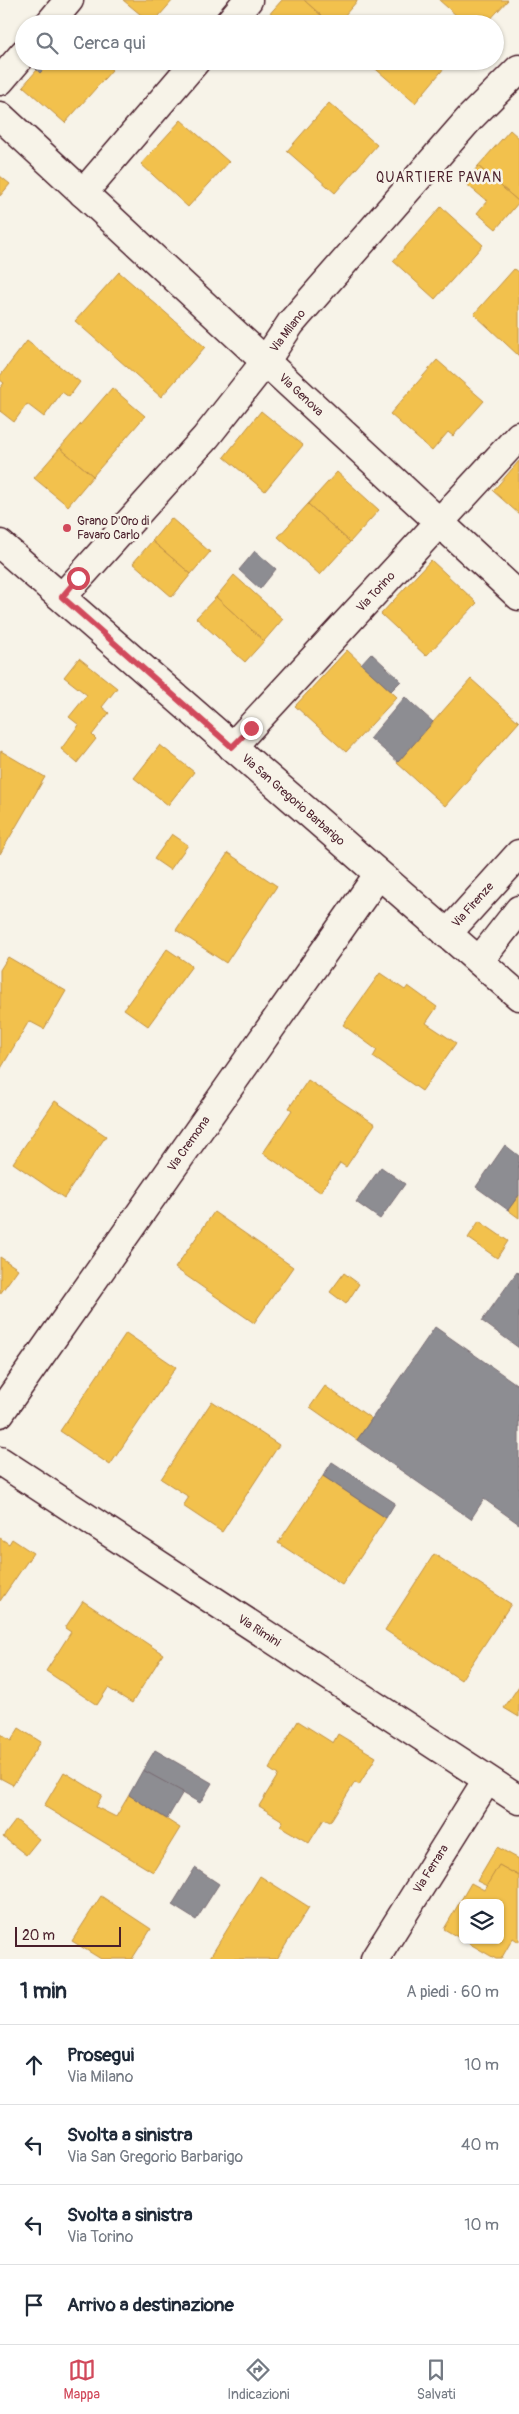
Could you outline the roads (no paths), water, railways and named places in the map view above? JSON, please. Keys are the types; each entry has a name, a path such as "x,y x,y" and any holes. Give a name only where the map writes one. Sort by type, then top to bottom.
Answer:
{"street":[{"path":"56,15 69,0"},
{"path":"236,15 248,0"},
{"path":"0,81 15,64"},
{"name":"Via Milano","path":"62,597 206,437 265,362 291,323 470,118 519,69"},
{"path":"83,193 188,70"},
{"name":"Via Genova","path":"0,116 519,596"},
{"name":"Via Torino","path":"232,747 519,436"},
{"name":"Via San Gregorio Barbarigo","path":"0,544 519,996"},
{"name":"Via Firenze","path":"447,934 519,854"},
{"name":"Via Cremona","path":"0,1413 378,875"},
{"path":"479,961 519,910"},
{"name":"Via Rimini","path":"0,1461 519,1800"},
{"name":"Via Ferrara","path":"375,1959 487,1780"}],"place":[{"name":"Grano D'Oro di Favaro Carlo","path":"67,528"}],"district":[{"name":"QUARTIERE PAVAN","path":"439,177"}]}
